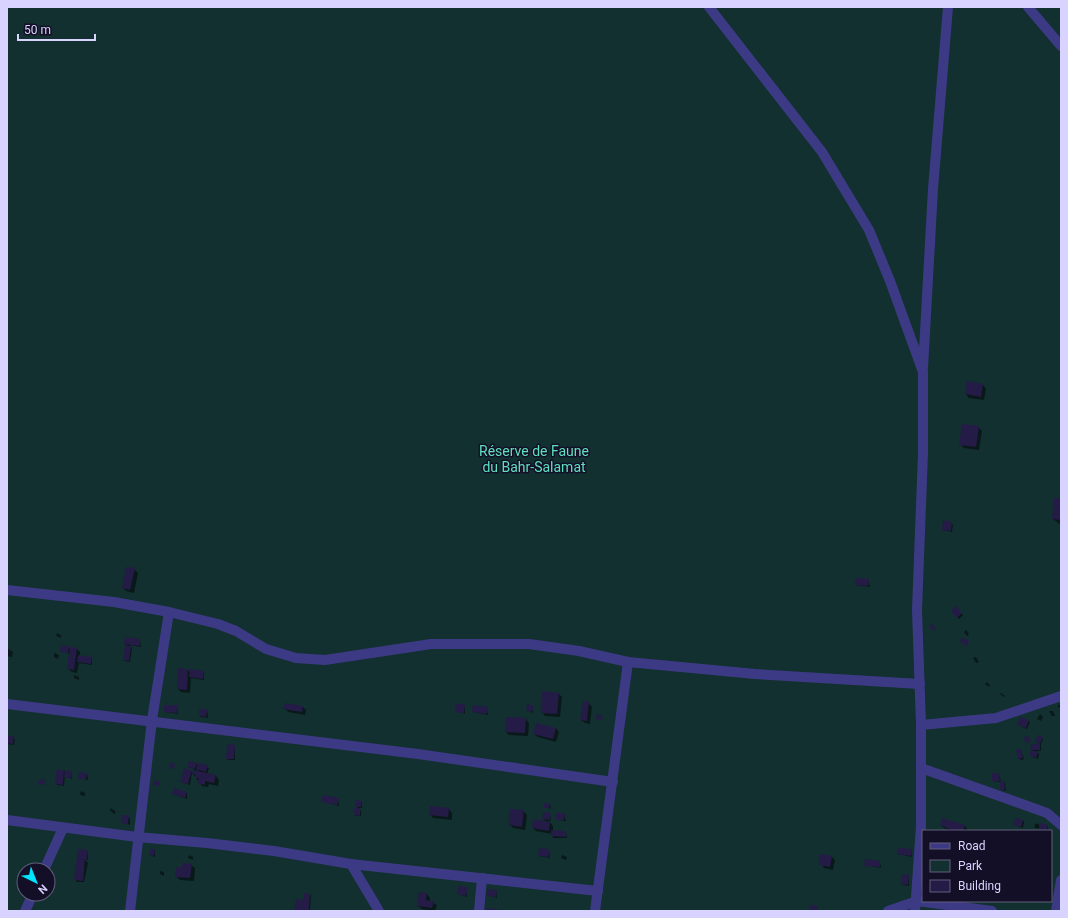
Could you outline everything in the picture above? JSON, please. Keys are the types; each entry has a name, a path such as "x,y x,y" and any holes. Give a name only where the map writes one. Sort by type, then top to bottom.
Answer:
{"street":[{"path":"709,7 822,152 869,230 890,281 923,372"},
{"path":"916,906 921,826 921,725 917,610 923,453 923,372 933,181 948,7"},
{"path":"1028,7 1061,46"},
{"path":"7,590 114,602 169,612 218,624 236,632 266,649 296,658 325,660 431,644 529,644 579,651 628,662 755,674 920,684"},
{"path":"130,911 137,838 152,720 169,612"},
{"path":"595,911 628,662"},
{"path":"921,725 996,718 1061,696"},
{"path":"7,704 152,720 418,754 613,782"},
{"path":"921,768 1047,813 1061,825"},
{"path":"7,820 137,838 207,843 274,851 351,864 598,891"},
{"path":"48,862 63,828"},
{"path":"351,864 379,911"},
{"path":"478,911 482,878"},
{"path":"1056,911 1061,880"},
{"path":"888,911 916,906 992,911"}],"green space":[{"name":"Réserve de Faune du Bahr-Salamat","path":"7,7 1061,7 1061,911 7,911"}],"building":[{"path":"967,381 983,384 981,397 965,394"},
{"path":"962,424 979,426 976,447 959,445"},
{"path":"1054,498 1061,498 1061,520 1052,519"},
{"path":"943,520 952,522 951,531 942,530"},
{"path":"126,567 135,568 130,590 122,588"},
{"path":"856,578 869,579 868,586 855,585"},
{"path":"956,606 962,613 957,618 951,611"},
{"path":"932,624 936,629 932,631 929,626"},
{"path":"125,637 140,639 140,646 124,644"},
{"path":"962,637 969,641 967,646 960,642"},
{"path":"61,645 69,646 68,653 60,652"},
{"path":"125,645 131,646 129,661 123,660"},
{"path":"70,647 77,648 74,670 67,669"},
{"path":"78,655 92,657 91,664 77,662"},
{"path":"178,668 188,669 187,690 177,689"},
{"path":"190,669 204,671 203,679 189,677"},
{"path":"542,691 559,693 557,714 541,713"},
{"path":"583,701 589,702 587,721 580,720"},
{"path":"285,703 303,706 302,712 283,709"},
{"path":"456,703 465,705 464,713 455,712"},
{"path":"527,704 534,706 532,712 526,710"},
{"path":"164,705 177,705 177,713 164,712"},
{"path":"473,705 488,707 487,714 472,712"},
{"path":"199,709 207,709 206,717 199,716"},
{"path":"597,714 602,715 601,721 596,719"},
{"path":"506,717 526,718 525,733 505,732"},
{"path":"1020,717 1029,720 1026,728 1017,725"},
{"path":"536,723 556,728 553,739 533,734"},
{"path":"1038,735 1043,737 1040,743 1035,741"},
{"path":"7,736 14,736 13,744 7,743"},
{"path":"1029,736 1030,742 1025,743 1024,737"},
{"path":"1040,743 1040,750 1031,750 1038,752 1036,758 1030,756 1031,744"},
{"path":"227,744 235,745 234,759 226,759"},
{"path":"1021,749 1023,758 1018,759 1016,750"},
{"path":"189,761 197,763 195,769 187,767"},
{"path":"170,763 175,764 174,769 169,768"},
{"path":"198,763 208,765 206,772 196,769"},
{"path":"184,768 192,770 188,784 180,782"},
{"path":"56,770 64,770 63,785 55,784"},
{"path":"65,770 72,771 71,778 64,777"},
{"path":"193,770 216,775 214,783 205,781 205,785 197,783 199,778 195,778 195,774 192,774"},
{"path":"79,772 87,773 86,779 78,779"},
{"path":"992,773 999,773 1000,781 992,781"},
{"path":"39,779 45,780 44,785 38,784"},
{"path":"154,780 160,782 159,786 153,785"},
{"path":"1000,781 1004,781 1005,790 1000,790"},
{"path":"174,788 187,792 185,798 172,794"},
{"path":"323,795 339,798 337,805 321,802"},
{"path":"356,800 362,801 361,807 355,807"},
{"path":"544,803 550,804 549,808 544,808"},
{"path":"430,806 449,808 448,817 429,815"},
{"path":"354,808 360,808 360,816 354,815"},
{"path":"510,809 524,810 522,827 509,825"},
{"path":"543,812 551,813 550,820 542,819"},
{"path":"556,813 565,813 564,820 556,820"},
{"path":"122,815 129,815 128,824 121,823"},
{"path":"942,818 965,825 963,830 952,830 940,825"},
{"path":"1015,818 1023,820 1021,827 1013,825"},
{"path":"533,819 550,822 549,831 532,828"},
{"path":"1040,823 1048,825 1047,830 1039,829"},
{"path":"551,830 566,831 566,837 551,836"},
{"path":"539,848 549,849 549,857 538,856"},
{"path":"898,848 912,849 911,856 897,854"},
{"path":"78,849 88,850 87,859 85,859 83,881 74,880"},
{"path":"150,849 155,849 154,856 149,855"},
{"path":"820,854 832,856 830,867 819,865"},
{"path":"865,859 880,861 880,867 864,866"},
{"path":"182,863 192,864 190,878 175,877 176,867 182,868"},
{"path":"902,874 909,875 908,885 901,884"},
{"path":"458,886 468,887 466,896 457,894"},
{"path":"487,889 497,890 496,897 487,896"},
{"path":"419,892 427,893 426,900 434,901 432,908 417,906"},
{"path":"304,893 310,894 309,911 294,911 296,899 303,900"},
{"path":"810,905 818,906 818,911 809,911"},
{"path":"486,908 502,910 502,911 486,911"}]}
